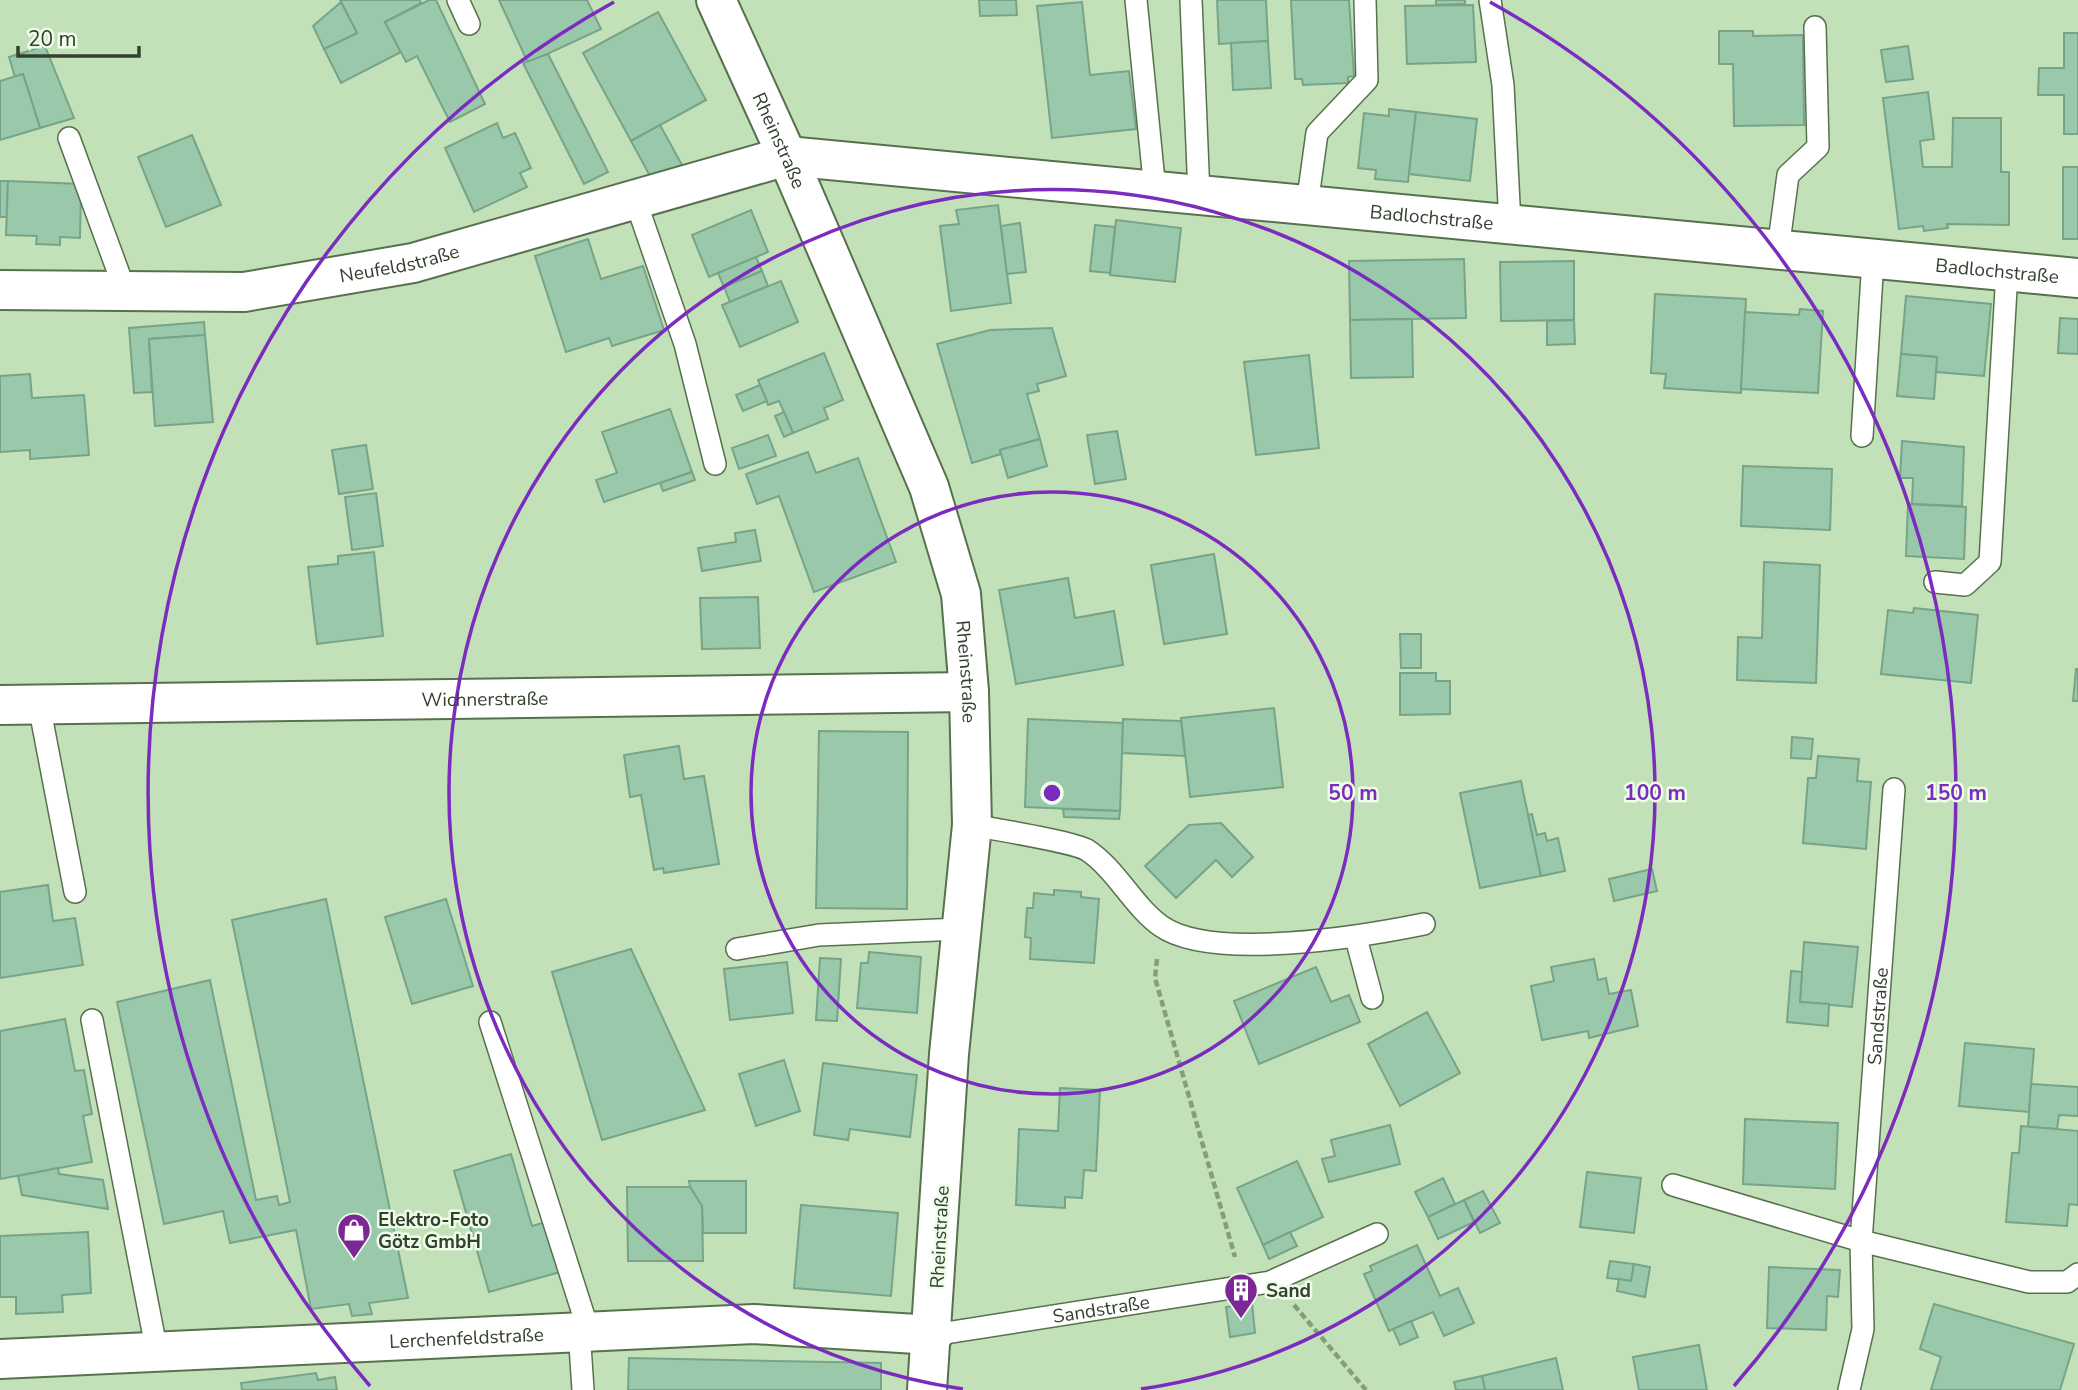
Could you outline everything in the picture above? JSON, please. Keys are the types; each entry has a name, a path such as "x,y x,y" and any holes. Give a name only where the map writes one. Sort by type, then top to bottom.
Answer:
{"street":[{"name":"Rheinstraße","path":"716,0 787,156 929,487 961,594 969,692 972,825 949,1054 933,1335 927,1390"},
{"name":"Badlochstraße","path":"787,156 2078,278"},
{"name":"Neufeldstraße","path":"0,290 244,292 413,263 787,156"},
{"name":"Wichnerstraße","path":"0,705 969,692"},
{"name":"Lerchenfeldstraße","path":"0,1359 754,1324 933,1335"}],"lane":[{"path":"458,0 469,24"},
{"path":"1136,0 1155,191"},
{"path":"1191,0 1199,194"},
{"path":"1307,205 1317,133 1367,80 1366,0"},
{"path":"1490,0 1503,85 1510,224"},
{"path":"1778,250 1788,174 1818,147 1815,27"},
{"path":"69,138 127,293"},
{"path":"635,200 685,344 715,464"},
{"path":"1862,436 1873,259"},
{"path":"1935,582 1965,585 1990,562 2007,272"},
{"path":"39,705 75,892"},
{"name":"Sandstraße","path":"1849,1390 1863,1329 1861,1241 1894,789"},
{"path":"972,825 1086,849 1162,927 1197,939 1223,943 1356,938 1424,924"},
{"path":"737,949 819,935 960,929"},
{"path":"1356,938 1372,998"},
{"path":"92,1020 157,1352"},
{"path":"490,1022 584,1330 583,1390"},
{"path":"1673,1185 1861,1241 2029,1282 2067,1282 2078,1274"},
{"name":"Sandstraße","path":"933,1335 1270,1282 1377,1234"}],"path":[{"path":"1162,927 1155,978 1243,1286"},
{"path":"1270,1282 1300,1311 1366,1390"}],"building":[{"path":"340,0 420,0 421,3 385,22 401,52 341,83 324,49 357,33"},
{"path":"429,0 436,0 485,104 450,122 417,56 406,62 385,22"},
{"path":"499,0 587,0 601,29 528,63"},
{"path":"979,0 1016,0 1017,15 980,16"},
{"path":"1217,0 1266,0 1268,41 1219,44"},
{"path":"1291,0 1349,0 1354,76 1348,77 1348,83 1303,85 1302,79 1295,79"},
{"path":"1436,0 1465,0 1465,4 1436,5"},
{"path":"341,2 357,33 324,49 313,26"},
{"path":"1082,2 1090,75 1129,71 1136,129 1052,138 1037,6"},
{"path":"1473,5 1476,62 1407,64 1405,6"},
{"path":"658,12 706,100 631,141 583,53"},
{"path":"1719,31 1753,31 1753,36 1803,35 1804,125 1734,126 1733,64 1719,64"},
{"path":"2064,33 2078,33 2078,134 2064,134 2064,95 2038,95 2039,68 2064,68"},
{"path":"1268,41 1271,88 1233,90 1231,43"},
{"path":"45,46 74,118 40,128 23,74 15,77 9,57"},
{"path":"1908,46 1913,79 1886,82 1881,50"},
{"path":"548,54 608,172 584,184 523,63"},
{"path":"23,74 40,128 0,140 0,81"},
{"path":"1928,92 1934,139 1920,141 1923,167 1952,167 1953,118 2001,118 2001,172 2009,172 2009,225 1947,224 1948,228 1924,231 1923,226 1899,229 1883,98"},
{"path":"1389,109 1416,112 1408,182 1375,179 1376,170 1358,168 1364,113 1389,116"},
{"path":"1416,112 1477,119 1470,181 1409,174"},
{"path":"497,123 503,138 515,133 531,168 520,173 527,187 474,212 445,148"},
{"path":"660,125 682,165 650,176 631,141"},
{"path":"192,135 221,205 166,227 138,157"},
{"path":"2063,167 2078,167 2078,239 2063,239"},
{"path":"0,181 8,181 7,217 0,217"},
{"path":"8,181 81,184 80,238 60,237 60,245 36,244 37,236 6,235"},
{"path":"998,205 1011,303 951,311 940,226 959,224 956,210"},
{"path":"751,210 768,252 709,277 692,235"},
{"path":"1116,220 1181,228 1175,282 1110,275"},
{"path":"1020,223 1026,272 1007,274 1001,226"},
{"path":"1095,225 1115,227 1110,273 1090,271"},
{"path":"588,239 601,279 643,266 664,330 612,346 609,338 566,352 535,256"},
{"path":"756,257 762,271 724,287 718,273"},
{"path":"1464,259 1466,318 1350,320 1349,261"},
{"path":"1574,261 1574,320 1501,321 1500,262"},
{"path":"762,271 768,286 730,302 724,287"},
{"path":"781,281 798,322 740,347 722,305"},
{"path":"1655,294 1746,299 1741,393 1664,388 1666,374 1651,373"},
{"path":"1906,296 1991,304 1984,376 1936,372 1937,357 1901,354"},
{"path":"1800,309 1823,311 1818,393 1741,389 1745,312 1799,315"},
{"path":"2060,318 2078,319 2078,354 2058,353"},
{"path":"1412,319 1413,377 1351,378 1350,320"},
{"path":"1574,320 1575,344 1547,345 1547,321"},
{"path":"204,322 205,335 149,339 152,392 134,393 129,328"},
{"path":"1052,328 1066,376 1037,384 1039,391 1027,394 1040,439 1000,450 1001,454 972,463 937,344 990,330"},
{"path":"205,335 213,422 155,426 149,339"},
{"path":"824,353 843,400 824,408 828,419 793,433 779,401 768,405 758,380"},
{"path":"1901,354 1937,357 1934,399 1897,396"},
{"path":"1309,355 1319,448 1256,455 1244,362"},
{"path":"30,374 32,398 84,395 89,455 30,459 30,450 0,452 0,376"},
{"path":"760,385 767,401 743,411 736,395"},
{"path":"670,409 692,472 604,502 596,480 617,473 602,432"},
{"path":"784,412 793,433 784,437 775,416"},
{"path":"1117,431 1126,479 1095,484 1087,435"},
{"path":"768,435 776,456 739,469 732,448"},
{"path":"1040,439 1047,466 1008,478 1000,450"},
{"path":"1902,441 1964,447 1962,506 1912,504 1913,478 1900,478"},
{"path":"366,445 373,489 339,494 332,450"},
{"path":"808,452 816,473 858,458 896,562 814,592 779,496 757,504 746,474"},
{"path":"1743,466 1832,469 1830,530 1741,526"},
{"path":"692,472 695,480 663,491 660,483"},
{"path":"376,493 383,546 352,550 345,497"},
{"path":"1908,504 1966,507 1964,559 1906,556"},
{"path":"755,530 761,561 702,571 698,548 736,542 735,533"},
{"path":"374,552 383,636 317,644 308,567 338,564 338,556"},
{"path":"1214,554 1227,634 1164,644 1151,565"},
{"path":"1764,562 1820,565 1816,683 1737,680 1738,637 1762,638"},
{"path":"1068,578 1075,618 1114,611 1123,665 1016,684 999,590"},
{"path":"758,597 760,648 702,649 700,598"},
{"path":"1914,608 1978,615 1971,683 1881,674 1888,610 1913,613"},
{"path":"1400,634 1421,634 1421,668 1401,668"},
{"path":"2076,669 2078,701 2073,701"},
{"path":"1400,673 1436,673 1436,681 1450,681 1450,714 1400,715"},
{"path":"1274,708 1283,787 1190,797 1181,718"},
{"path":"1028,719 1123,723 1120,811 1025,807"},
{"path":"1123,719 1181,721 1185,756 1122,753"},
{"path":"819,731 908,732 907,909 816,908"},
{"path":"1792,737 1813,739 1811,759 1791,758"},
{"path":"679,746 684,779 704,776 719,864 664,873 663,868 654,870 641,795 630,797 624,755"},
{"path":"1818,756 1859,759 1857,781 1871,782 1866,849 1803,843 1808,778 1816,778"},
{"path":"1521,781 1541,876 1480,888 1460,793"},
{"path":"1063,809 1120,811 1119,819 1064,817"},
{"path":"1532,814 1537,835 1545,833 1547,841 1558,838 1565,871 1541,876 1528,815"},
{"path":"1221,823 1253,857 1232,877 1216,860 1176,898 1145,866 1189,825"},
{"path":"1652,869 1657,891 1614,901 1609,879"},
{"path":"48,885 53,921 75,918 83,965 0,978 0,892"},
{"path":"1054,890 1081,892 1081,897 1099,899 1094,963 1030,959 1031,938 1025,937 1027,908 1033,908 1034,893 1054,895"},
{"path":"326,899 408,1298 369,1303 372,1314 352,1316 349,1304 311,1309 296,1230 230,1243 223,1211 164,1224 117,1002 210,980 256,1200 277,1196 279,1205 290,1202 232,920"},
{"path":"446,899 473,986 412,1004 385,917"},
{"path":"1804,942 1858,947 1852,1007 1800,1002"},
{"path":"631,949 705,1110 602,1140 552,972"},
{"path":"869,952 921,957 917,1013 857,1008 861,963 868,963"},
{"path":"820,958 841,959 837,1021 816,1020"},
{"path":"1594,959 1598,980 1606,978 1609,994 1631,990 1638,1026 1589,1038 1588,1031 1542,1040 1531,986 1554,981 1551,967"},
{"path":"787,962 793,1013 730,1020 724,969"},
{"path":"1316,967 1331,1002 1349,995 1360,1022 1259,1064 1234,1001"},
{"path":"1791,971 1802,972 1800,1002 1829,1004 1828,1026 1787,1022"},
{"path":"1427,1012 1460,1073 1400,1106 1368,1044"},
{"path":"65,1019 75,1071 84,1070 92,1114 83,1116 92,1162 0,1179 0,1031"},
{"path":"1965,1043 2034,1049 2029,1112 1959,1106"},
{"path":"784,1060 800,1111 756,1126 739,1074"},
{"path":"823,1063 917,1075 910,1137 850,1129 848,1140 814,1135"},
{"path":"2031,1084 2078,1087 2078,1116 2059,1115 2057,1129 2028,1127"},
{"path":"1060,1088 1100,1090 1096,1171 1084,1170 1082,1198 1065,1197 1065,1208 1016,1205 1019,1129 1058,1131"},
{"path":"1745,1119 1838,1123 1835,1189 1743,1184"},
{"path":"1390,1125 1400,1164 1329,1182 1322,1159 1335,1156 1331,1140"},
{"path":"2021,1126 2078,1131 2078,1205 2069,1204 2067,1226 2006,1222 2012,1153 2019,1153"},
{"path":"511,1154 532,1226 546,1222 560,1272 489,1292 454,1171"},
{"path":"1297,1161 1323,1217 1263,1245 1237,1188"},
{"path":"58,1168 59,1174 103,1180 108,1209 22,1195 18,1176"},
{"path":"1587,1172 1641,1178 1634,1233 1580,1227"},
{"path":"1443,1178 1455,1204 1428,1217 1415,1192"},
{"path":"689,1181 746,1181 746,1233 703,1233 702,1206"},
{"path":"627,1187 690,1187 702,1206 703,1261 628,1261"},
{"path":"1483,1191 1500,1223 1480,1233 1464,1200"},
{"path":"1464,1200 1474,1222 1438,1239 1428,1217"},
{"path":"801,1205 898,1213 891,1296 794,1288"},
{"path":"88,1232 91,1293 62,1295 63,1312 16,1314 16,1297 0,1297 0,1236"},
{"path":"1290,1232 1297,1246 1269,1259 1263,1245"},
{"path":"1417,1245 1440,1296 1458,1288 1474,1323 1444,1336 1433,1312 1389,1331 1364,1274 1372,1271 1370,1266"},
{"path":"1610,1261 1634,1264 1631,1281 1607,1278"},
{"path":"1634,1264 1650,1267 1645,1297 1617,1291 1619,1279 1631,1281"},
{"path":"1769,1267 1840,1270 1838,1297 1827,1296 1826,1330 1767,1328"},
{"name":"Sand","path":"1252,1303 1255,1333 1230,1337 1226,1307"},
{"path":"1934,1304 2074,1344 2060,1390 1931,1390 1941,1357 1920,1349"},
{"path":"1411,1321 1418,1337 1400,1345 1393,1329"},
{"path":"1699,1345 1707,1390 1639,1390 1633,1357"},
{"path":"629,1358 881,1363 881,1390 628,1390"},
{"path":"1556,1358 1563,1390 1485,1390 1482,1376"},
{"path":"316,1373 318,1380 335,1377 337,1390 242,1390 241,1383"},
{"path":"1482,1376 1485,1390 1456,1390 1454,1382"}],"place":[{"name":"Elektro-Foto Götz GmbH","path":"354,1260"},
{"name":"Sand","path":"1241,1320"}]}
